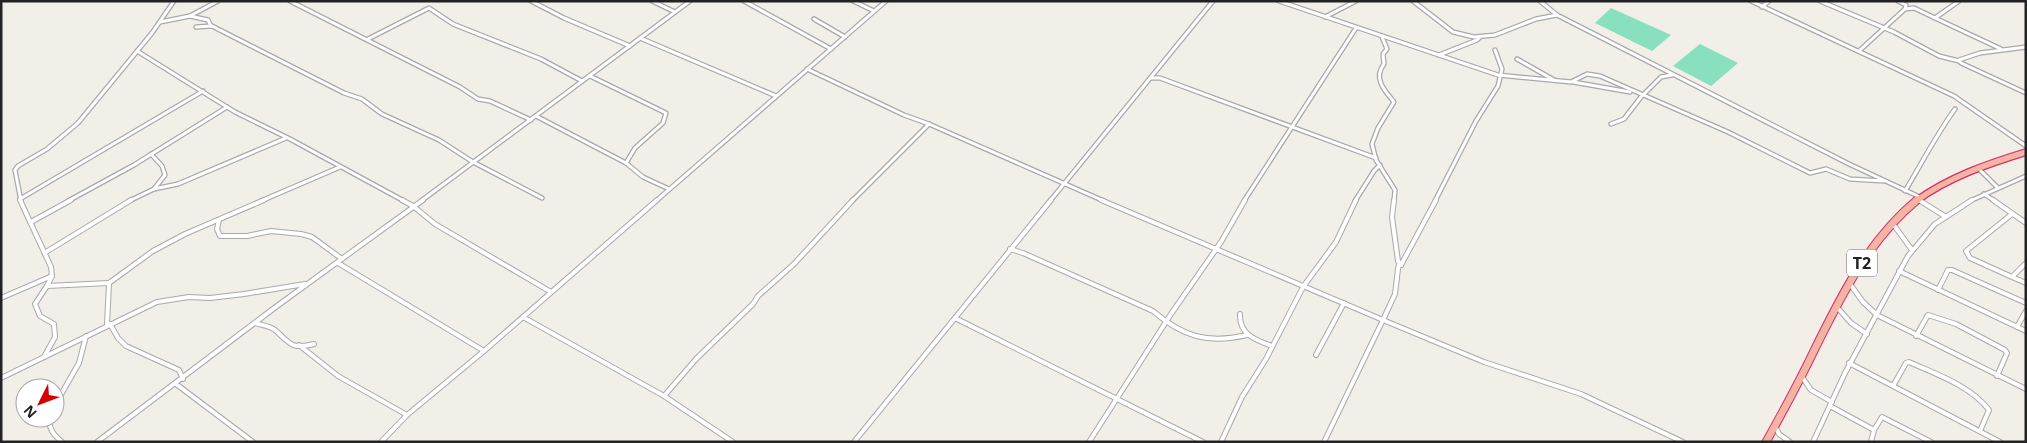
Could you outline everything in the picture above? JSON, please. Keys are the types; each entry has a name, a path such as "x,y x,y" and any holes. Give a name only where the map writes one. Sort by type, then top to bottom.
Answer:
{"highway":[{"name":"T2","path":"1766,442 1850,284 1872,246 1893,222 1904,210 1953,178 2026,152"}],"street":[{"path":"44,357 56,333 54,324 40,316 35,304 52,276 46,252 20,199 16,168 47,149 78,123 160,22 174,1"},
{"path":"160,22 190,16 218,1"},
{"path":"290,1 368,39 460,87 478,99 490,101 532,120"},
{"path":"531,1 564,18 630,46"},
{"path":"652,1 674,12"},
{"path":"97,442 307,283 338,263 690,1"},
{"path":"744,1 831,49"},
{"path":"853,1 874,11"},
{"path":"381,442 407,415 484,351 886,1"},
{"path":"854,442 1010,248 1151,78 1156,75 1213,1"},
{"path":"1279,1 1500,75 1573,82 1636,93"},
{"path":"1326,17 1334,11 1356,1"},
{"path":"1414,1 1451,30 1464,36 1480,37 1505,33 1534,20 1556,15"},
{"path":"1540,1 1556,15 1921,199 1946,217"},
{"path":"1751,1 1960,100 2026,146"},
{"path":"1762,6 1769,1"},
{"path":"1820,1 1916,42 1939,56 1959,61 2026,92"},
{"path":"1898,1 1906,7 1914,8 2001,49"},
{"path":"1935,18 1959,1"},
{"path":"1859,51 1906,7"},
{"path":"368,39 429,8 453,24 541,59 582,81"},
{"path":"190,16 208,20 209,25 344,93 362,99 382,114 439,140 473,162 542,198"},
{"path":"814,19 845,37"},
{"path":"196,27 212,26"},
{"path":"1090,442 1166,322 1216,249 1251,190 1356,28"},
{"path":"1382,37 1386,49 1383,54 1384,64 1379,73 1380,80 1386,94 1394,102 1372,140 1376,158 1395,190 1392,217 1398,261 1401,265"},
{"path":"1439,55 1477,40 1480,37"},
{"path":"640,38 776,96"},
{"path":"1959,61 1965,57 2001,49 2026,47"},
{"path":"1324,442 1394,300 1396,273 1399,265 1401,265 1446,180 1476,118 1498,88 1501,61 1496,55 1495,50"},
{"path":"137,51 203,90 227,107 413,206 435,224 551,292"},
{"path":"1517,59 1556,81"},
{"path":"807,70 904,115 929,124 1026,168 1303,287 1484,362 1581,394 1682,442"},
{"path":"1573,82 1586,74 1596,75 1728,132 1810,173 1826,169 1850,178 1884,181"},
{"path":"1156,75 1376,158"},
{"path":"1611,124 1624,119 1625,115 1661,77 1674,75"},
{"path":"590,76 666,113 663,121 653,133 637,145 626,164"},
{"path":"20,199 203,90"},
{"path":"31,222 151,154 227,107"},
{"path":"1905,191 1933,144 1936,135 1954,109"},
{"path":"536,116 626,164 643,177 669,189"},
{"path":"664,396 696,358 753,304 758,296 794,264 801,254 841,212 929,124"},
{"path":"46,252 123,204 154,189 178,184 287,138"},
{"path":"151,154 160,162 165,175 154,189"},
{"path":"1221,442 1242,397 1272,346 1303,287 1336,242 1353,205 1374,171 1380,165"},
{"path":"47,286 109,284 153,251 218,220 340,167"},
{"path":"1978,168 1997,187"},
{"path":"1813,442 1849,364 1912,250 1934,225 1946,217 1997,187 2026,176"},
{"path":"1984,194 2026,223"},
{"path":"2012,214 1966,251 1970,258 2026,283"},
{"path":"218,220 217,230 220,236 247,236 271,231 301,234 312,237 342,259"},
{"path":"1893,222 1898,233 1912,250"},
{"path":"1010,248 1153,311 1166,322 1198,338 1230,339 1247,334"},
{"path":"338,263 484,351"},
{"path":"2012,276 2026,263"},
{"path":"1938,290 1945,274 1948,270 1952,270 2026,303"},
{"path":"1899,271 2026,331"},
{"path":"1,298 52,276"},
{"path":"1,378 156,302 189,297 210,298 244,294 307,283"},
{"path":"109,284 108,325 118,338 126,346 179,370 183,378"},
{"path":"1850,284 1863,302 1877,315 2026,389"},
{"path":"1316,354 1344,303"},
{"path":"1837,307 1851,323 1867,334"},
{"path":"2017,327 2026,310"},
{"path":"1240,314 1241,326 1247,334 1272,346"},
{"path":"1916,336 1928,315 1935,316 1970,332 2005,350 2007,353 1998,376"},
{"path":"523,317 664,396 733,442"},
{"path":"955,318 1199,441"},
{"path":"255,323 273,328 284,341 302,347 314,344"},
{"path":"65,388 79,363 86,336"},
{"path":"299,345 338,376 407,415"},
{"path":"1893,386 1906,363 1909,362 1948,381 1972,394 1989,410 1980,431"},
{"path":"1849,364 2000,442"},
{"path":"1801,376 1803,382 1811,390 1874,430"},
{"path":"176,384 253,442"},
{"path":"1871,442 1874,430 1882,417 1931,442"},
{"path":"1775,426 1779,434 1790,442"},
{"path":"50,428 62,442"}],"green space":[{"path":"1611,8 1671,35 1652,51 1595,23"},
{"path":"1700,44 1738,63 1711,86 1673,66"}]}
